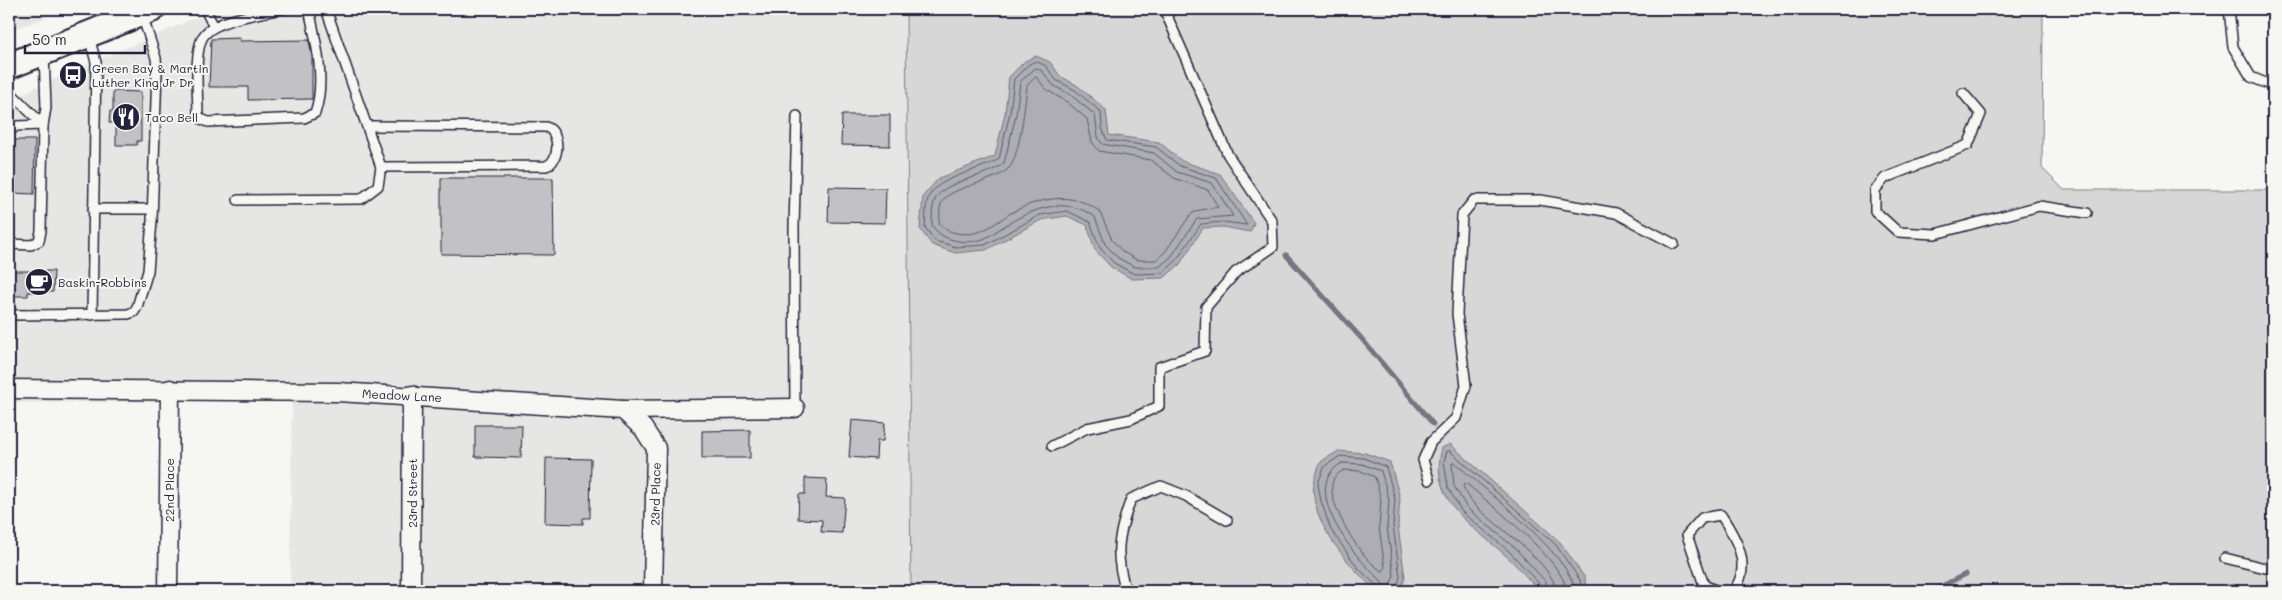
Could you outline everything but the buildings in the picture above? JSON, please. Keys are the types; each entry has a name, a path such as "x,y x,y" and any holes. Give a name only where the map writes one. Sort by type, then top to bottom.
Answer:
{"main road":[{"path":"9,66 88,34 114,20 146,11"}],"street":[{"name":"Meadow Lane","path":"9,389 170,389 412,395 623,410 795,408"},
{"name":"22nd Place","path":"168,591 170,389"},
{"name":"23rd Street","path":"411,591 412,395"},
{"name":"23rd Place","path":"623,410 643,428 656,448 653,591"}],"lane":[{"path":"205,9 214,27"},
{"path":"282,9 214,27 204,35 200,47 198,114 201,119 208,122 304,118 315,113 319,102 316,40 309,9"},
{"path":"238,200 361,199 378,186 381,167 326,9"},
{"path":"1052,446 1087,428 1131,419 1159,406 1159,367 1205,351 1206,307 1236,272 1272,247 1272,221 1228,155 1164,9"},
{"path":"2229,9 2234,48 2251,77 2273,86"},
{"path":"9,316 92,315 134,312 148,271 152,209 157,70 146,11"},
{"path":"88,34 96,62 92,315"},
{"path":"9,244 31,245 38,241 41,231 43,125 46,108 44,52"},
{"path":"9,91 43,125"},
{"path":"1963,93 1981,114 1968,145 1885,178 1875,190 1875,211 1898,232 1935,234 2039,206 2087,213"},
{"path":"795,408 794,227 796,116"},
{"path":"9,132 16,126 43,125"},
{"path":"367,126 546,127 552,129 556,134 556,158 552,164 546,166 381,167"},
{"path":"1429,480 1423,460 1431,442 1456,418 1466,386 1457,314 1462,215 1474,200 1540,200 1616,213 1674,244"},
{"path":"93,210 152,209"},
{"path":"1126,591 1118,568 1120,529 1131,499 1161,486 1186,496 1227,520"},
{"path":"1717,591 1704,585 1687,535 1702,518 1721,515 1734,535 1742,561 1742,580 1732,591"},
{"path":"2225,558 2264,568 2273,567"}],"shaded area":[{"path":"9,9 69,9 9,31"},
{"path":"215,9 906,9 911,591 290,591 292,400 9,403 9,101 34,88"},
{"path":"906,9 2043,9 2042,168 2064,190 2273,190 2273,591 911,591"}],"water":[{"path":"1036,56 1050,62 1060,76 1078,86 1106,110 1109,135 1159,142 1182,161 1220,174 1254,223 1250,232 1223,227 1203,228 1180,264 1164,278 1132,279 1111,267 1095,250 1087,225 1067,216 1041,220 986,250 955,253 932,245 920,229 923,196 939,178 995,156 1005,113 1009,77 1025,61"},
{"path":"1450,444 1560,542 1585,578 1586,590 1539,591 1510,559 1467,522 1447,497 1441,483 1439,467 1442,448"},
{"path":"1339,451 1365,453 1390,462 1400,498 1398,526 1405,578 1400,591 1376,591 1341,552 1321,520 1315,504 1314,488 1317,471 1322,461"}],"waterway":[{"path":"1286,255 1361,338 1433,424"},
{"path":"1932,591 1966,574"}],"place":[{"name":"Green Bay & Martin Luther King Jr Dr","path":"73,75"},
{"name":"Taco Bell","path":"126,117"},
{"name":"Baskin-Robbins","path":"39,282"}]}
